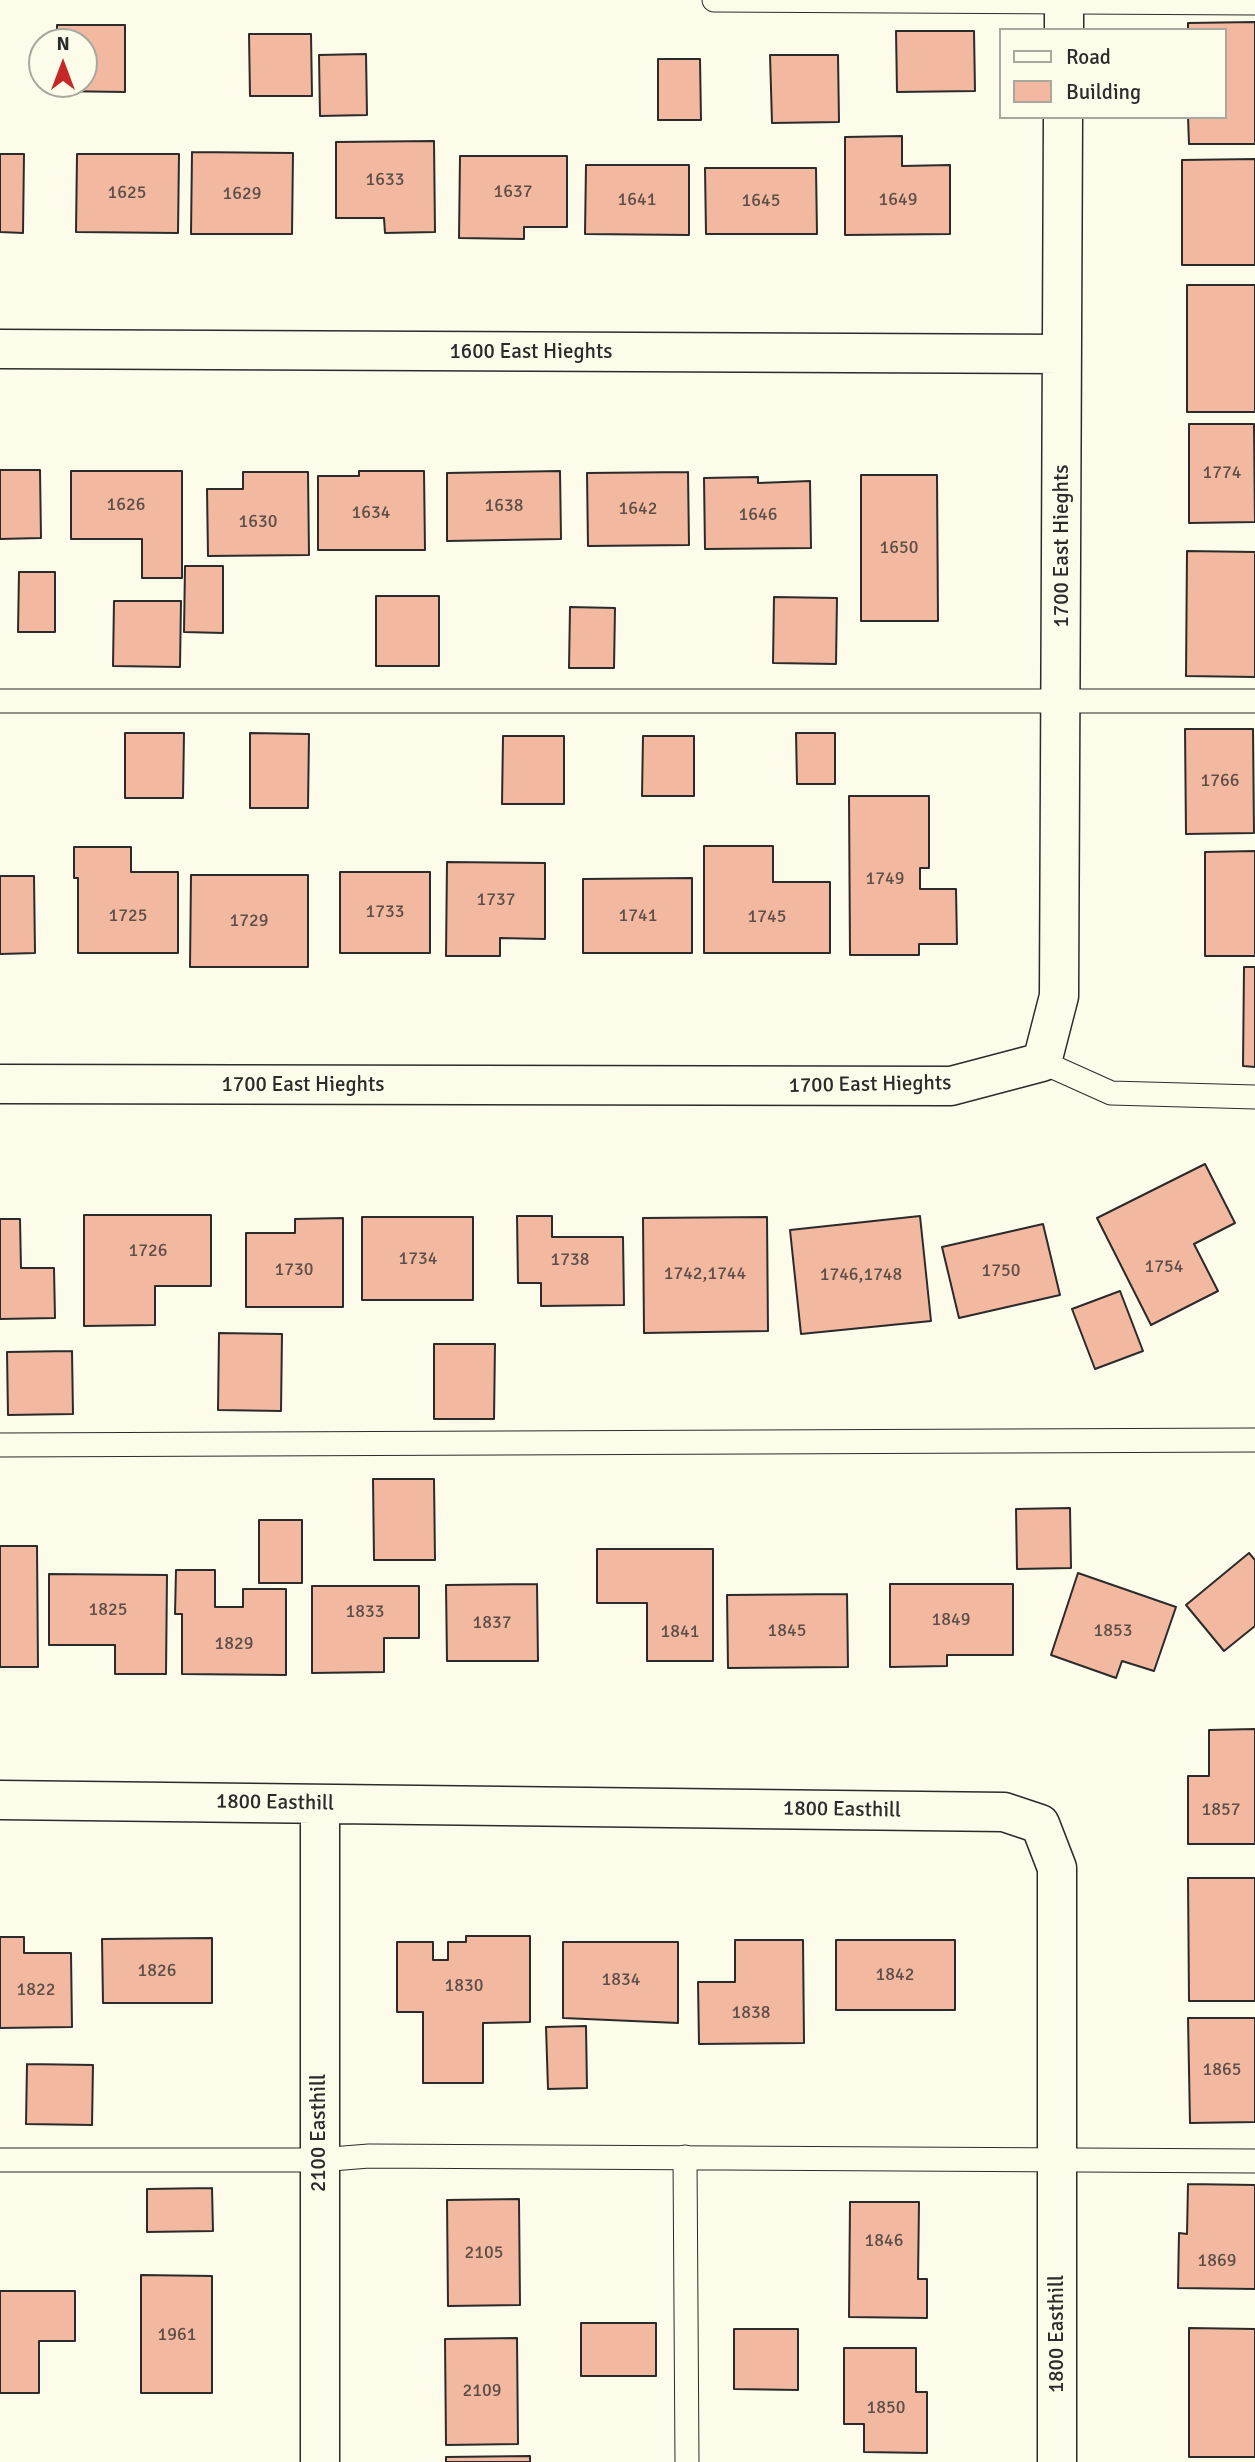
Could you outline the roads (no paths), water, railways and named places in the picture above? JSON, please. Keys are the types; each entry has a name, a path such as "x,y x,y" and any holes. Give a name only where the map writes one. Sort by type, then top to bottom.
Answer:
{"street":[{"name":"1700 East Hieghts","path":"0,1084 951,1086 1042,1062 1059,996 1063,119"},
{"name":"1600 East Hieghts","path":"0,349 1062,354"},
{"name":"1800 Easthill","path":"0,1800 1004,1812 1040,1824 1058,1868 1057,2462"},
{"name":"2100 Easthill","path":"320,1804 320,2462"}],"lane":[{"path":"714,0 1064,10 1255,3"},
{"path":"0,701 1255,701"},
{"path":"1042,1062 1111,1093 1255,1097"},
{"path":"0,1445 1255,1440"},
{"path":"0,2160 319,2160 369,2156 1255,2161"},
{"path":"685,2157 687,2462"}]}
